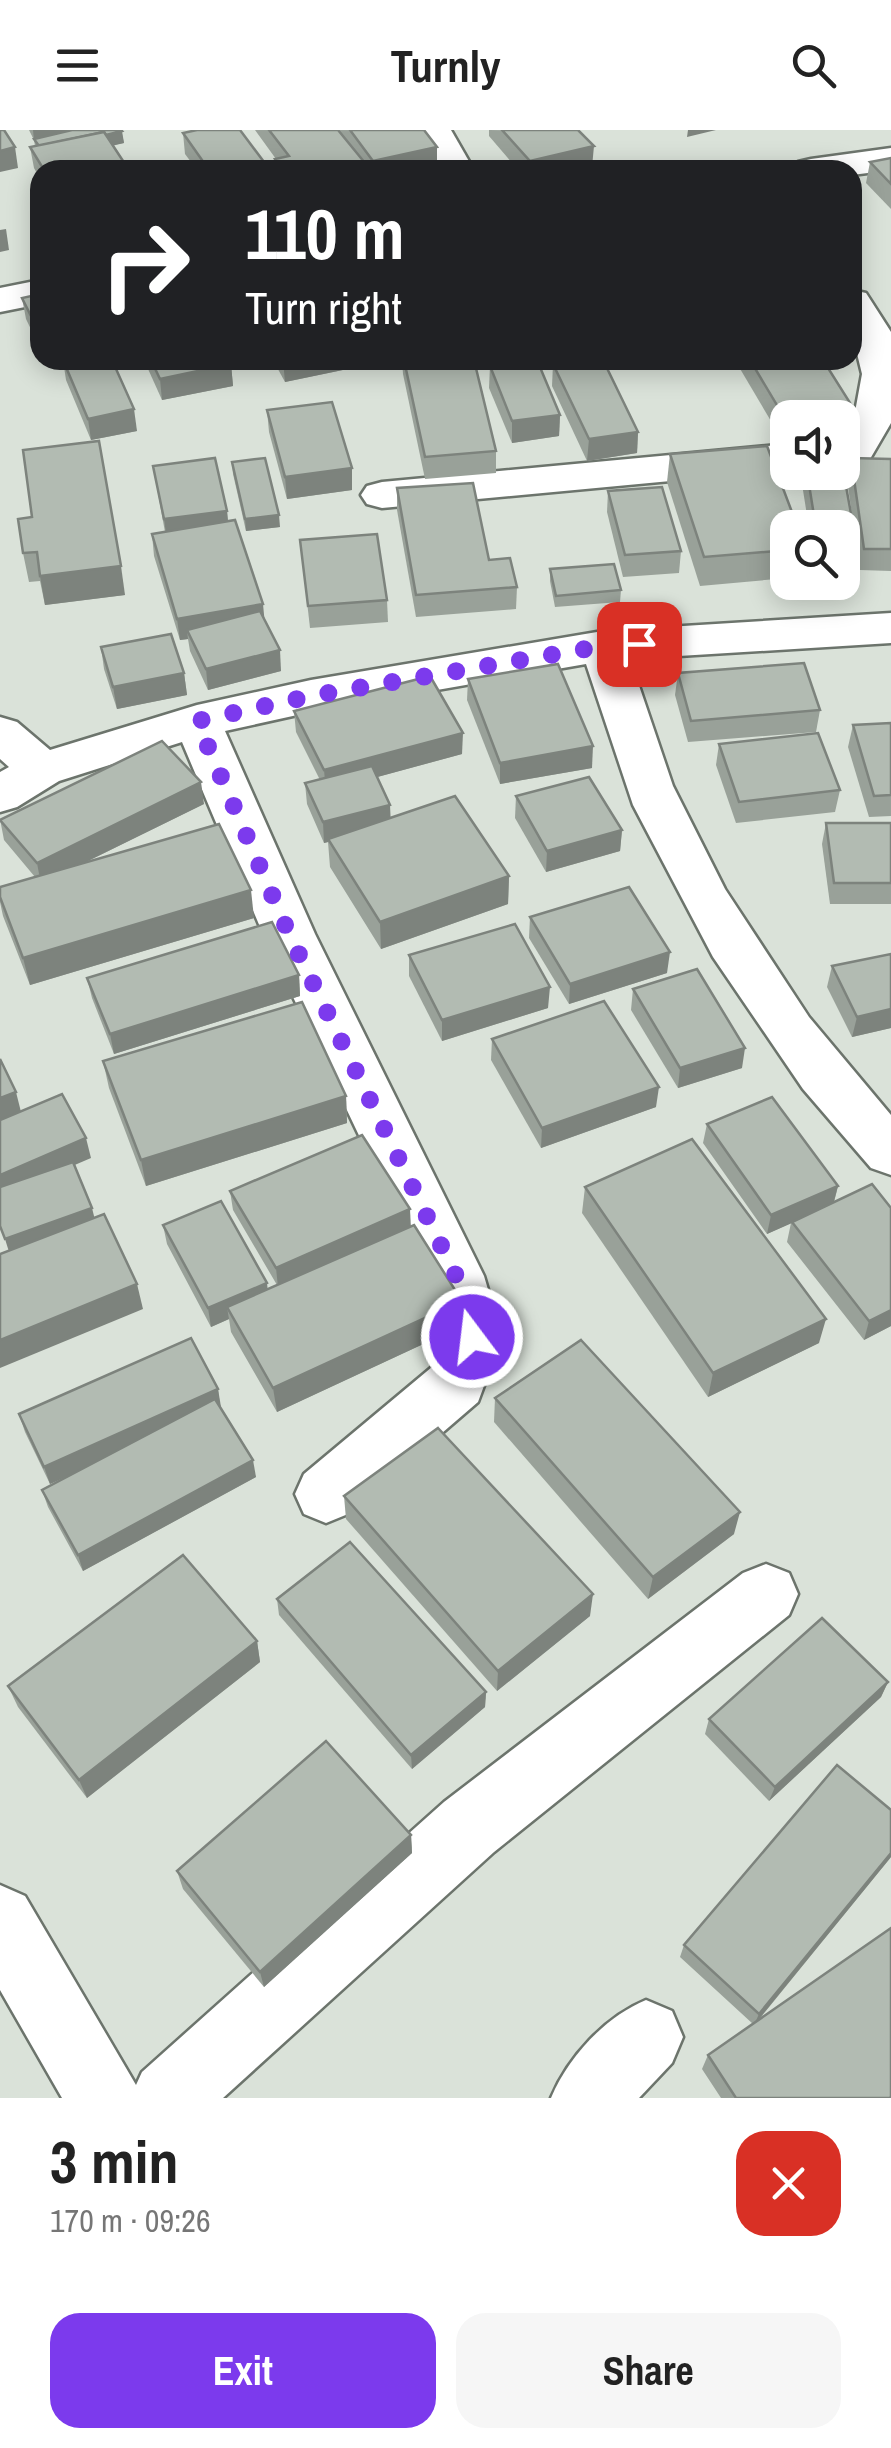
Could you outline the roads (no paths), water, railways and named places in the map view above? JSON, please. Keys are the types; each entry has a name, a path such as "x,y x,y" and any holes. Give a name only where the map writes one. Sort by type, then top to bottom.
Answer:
{"street":[{"path":"434,130 450,160"},
{"path":"862,163 891,159"},
{"path":"0,300 30,294"},
{"path":"860,443 876,422 885,373 872,322 862,311"},
{"path":"382,494 770,459"},
{"path":"0,795 42,769 197,721 311,696 603,646 891,628"},
{"path":"603,646 655,803 727,939 849,1108 891,1152"},
{"path":"197,721 289,934 456,1276 472,1337 457,1383 326,1494"},
{"path":"0,733 42,769"},
{"path":"168,2098 469,1827 766,1594"},
{"path":"0,1920 104,2098"},
{"path":"588,2098 646,2037"}]}
